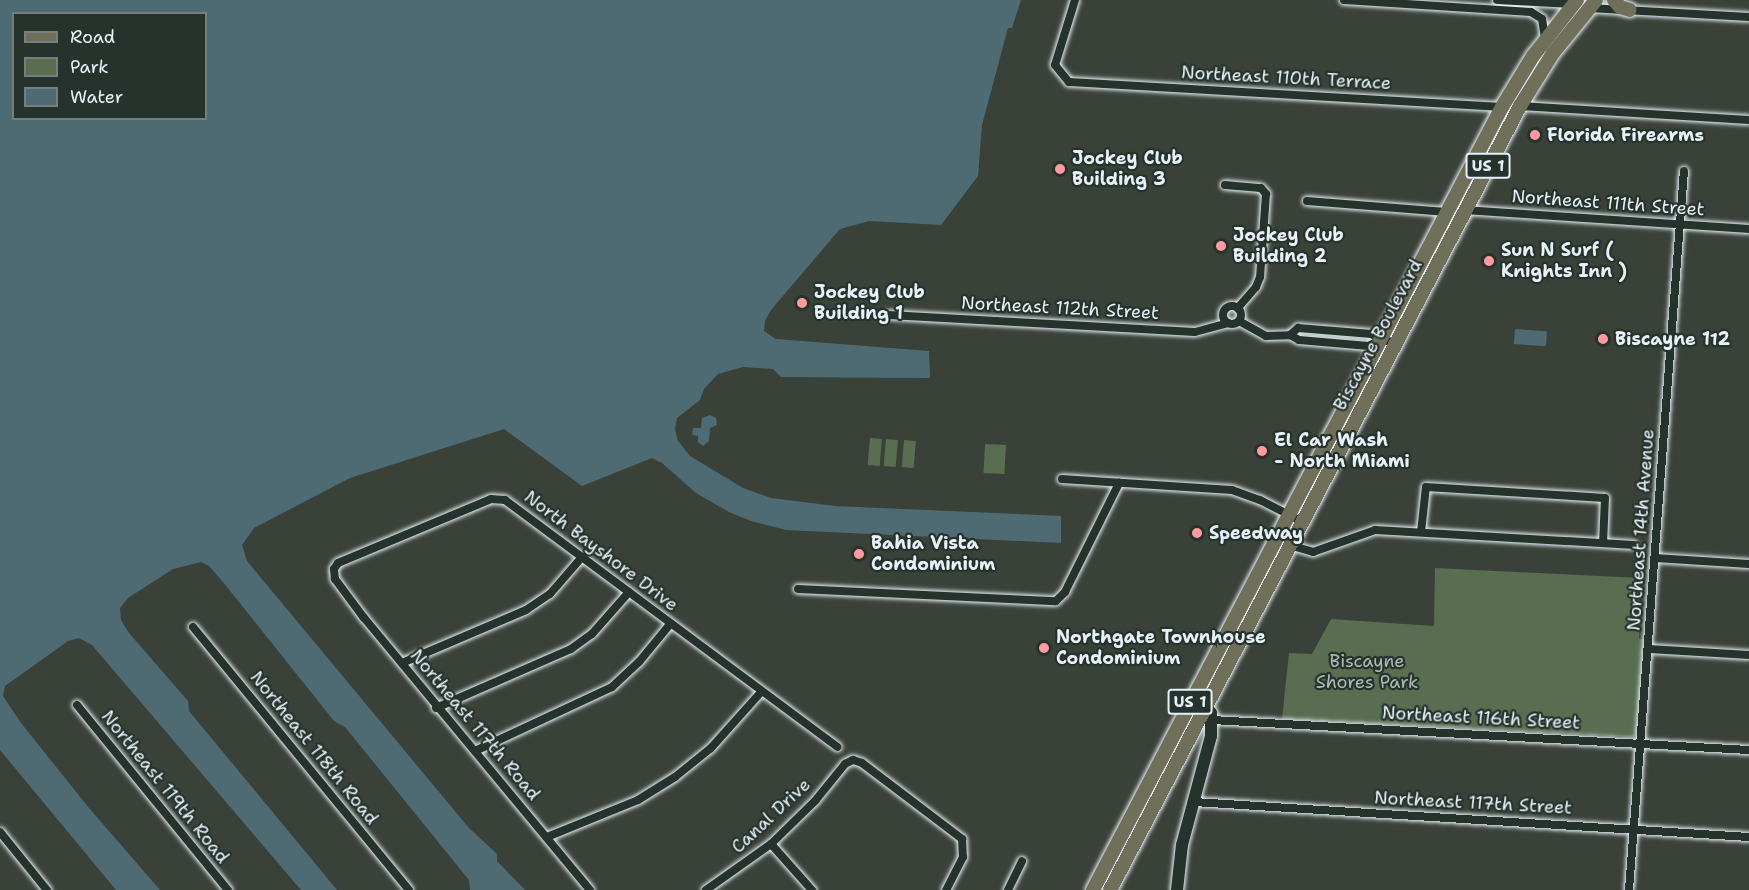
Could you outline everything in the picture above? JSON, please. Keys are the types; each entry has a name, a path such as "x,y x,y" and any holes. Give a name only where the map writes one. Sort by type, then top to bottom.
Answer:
{"main road":[{"path":"1614,0 1620,7 1630,10"},
{"name":"Biscayne Boulevard","path":"1093,890 1502,107 1569,2"},
{"name":"Biscayne Boulevard","path":"1110,890 1520,106 1551,56 1593,4"},
{"path":"1200,682 1200,696 1205,705"}],"street":[{"name":"Northeast 110th Terrace","path":"1075,0 1055,65 1069,82 1502,107"},
{"path":"1344,0 1531,12 1542,19 1545,39"},
{"path":"1497,0 1569,2"},
{"path":"1593,4 1630,10 1749,17"},
{"path":"1520,106 1749,120"},
{"name":"Northeast 14th Avenue","path":"1629,890 1684,171"},
{"path":"1225,185 1261,188 1266,194 1261,267 1256,287 1238,308"},
{"path":"1307,201 1447,212"},
{"name":"Northeast 111th Street","path":"1464,210 1749,229"},
{"path":"1238,308 1229,306 1225,310 1223,315 1228,322 1239,321 1266,336 1290,335 1299,340 1369,346 1380,340"},
{"path":"1238,308 1241,316 1239,321"},
{"name":"Northeast 112th Street","path":"889,315 1195,332 1228,322"},
{"path":"1290,335 1298,328 1372,334 1380,340 1395,342"},
{"path":"1317,342 1319,330"},
{"path":"1062,479 1232,490 1249,494 1301,521"},
{"path":"798,589 1056,601 1065,592 1119,483"},
{"path":"1421,532 1426,488 1605,498 1603,543"},
{"name":"North Bayshore Drive","path":"335,579 334,569 338,562 491,499 505,500 837,747"},
{"path":"1289,545 1313,552 1375,530 1634,545"},
{"path":"402,663 526,609 550,594 582,557"},
{"path":"1655,558 1749,564"},
{"name":"Northeast 117th Road","path":"335,579 436,708 475,751 590,890"},
{"path":"436,708 571,649 592,634 629,592"},
{"path":"475,751 612,687 639,662 671,623"},
{"name":"Northeast 118th Road","path":"193,627 409,890"},
{"path":"1649,650 1749,655"},
{"path":"547,837 638,800 675,777 711,748 762,691"},
{"name":"Northeast 119th Road","path":"77,705 228,890"},
{"path":"1177,890 1182,845 1211,736 1212,720 1205,705"},
{"name":"Northeast 116th Street","path":"1212,720 1749,750"},
{"name":"Canal Drive","path":"706,890 771,844 815,801 845,764 852,760 862,764 962,839 963,857 946,890"},
{"name":"Northeast 117th Street","path":"1194,802 1749,837"},
{"path":"0,832 47,890"},
{"path":"771,844 812,890"},
{"path":"1008,890 1022,861"}],"green space":[{"path":"870,438 882,439 880,466 868,465"},
{"path":"886,439 898,440 896,467 884,466"},
{"path":"904,440 916,441 914,468 902,467"},
{"path":"985,444 1006,445 1004,474 983,473"},
{"name":"Biscayne Shores Park","path":"1435,568 1640,578 1639,639 1645,640 1638,734 1633,737 1282,719 1289,653 1312,654 1331,619 1434,626"}],"water":[{"path":"0,0 1021,0 1012,28 1008,28 982,125 978,176 941,225 869,221 840,229 771,310 765,321 764,331 776,339 929,351 930,378 781,377 773,369 743,367 718,374 704,389 700,400 677,418 675,429 678,441 690,456 743,488 771,498 835,506 1061,516 1061,543 786,530 751,521 729,512 696,493 662,463 652,458 582,486 504,429 350,478 254,528 242,545 247,561 469,828 497,854 497,861 525,890 470,890 469,880 345,727 334,721 223,582 209,566 201,562 173,569 128,598 120,608 121,620 129,633 188,701 189,711 337,890 301,890 92,645 79,638 68,641 5,686 3,696 21,723 89,808 160,890 116,890 0,750"},
{"path":"1515,329 1547,331 1546,346 1514,344"},
{"path":"710,415 716,418 717,425 710,428 709,441 703,446 698,442 698,436 692,435 693,428 701,428 702,418"}],"place":[{"name":"Florida Firearms","path":"1535,135"},
{"name":"Jockey Club Building 3","path":"1060,169"},
{"name":"Jockey Club Building 2","path":"1221,246"},
{"name":"Sun N Surf ( Knights Inn )","path":"1489,261"},
{"name":"Jockey Club Building 1","path":"802,303"},
{"name":"Biscayne 112","path":"1603,339"},
{"name":"El Car Wash - North Miami","path":"1262,451"},
{"name":"Speedway","path":"1197,533"},
{"name":"Bahia Vista Condominium","path":"859,554"},
{"name":"Northgate Townhouse Condominium","path":"1044,648"}]}
